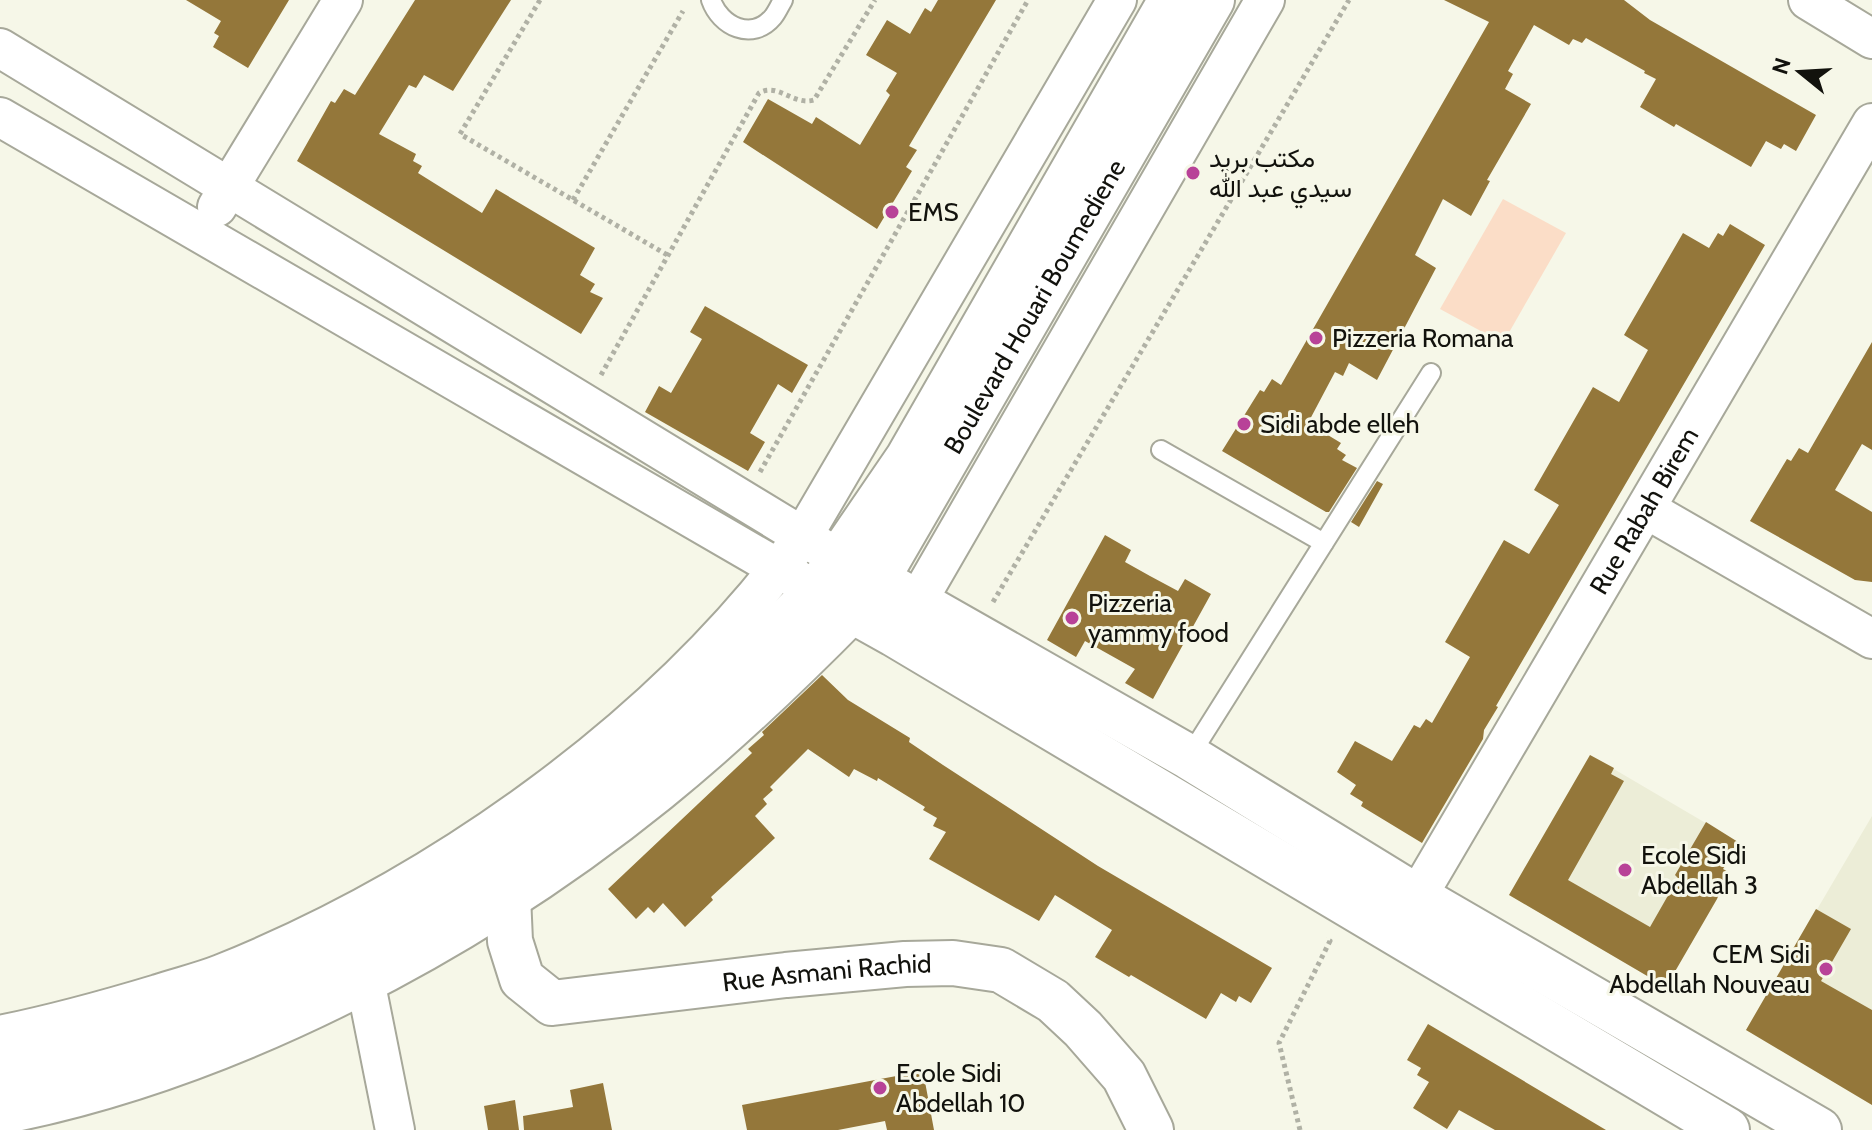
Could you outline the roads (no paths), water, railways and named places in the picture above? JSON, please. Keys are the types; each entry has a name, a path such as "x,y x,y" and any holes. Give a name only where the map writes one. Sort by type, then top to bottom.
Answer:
{"main road":[{"name":"Boulevard Houari Boumediene","path":"847,585 908,458 1171,0"},
{"name":"Boulevard Houari Boumediene","path":"847,585 1212,0"},
{"path":"847,585 917,602 1189,757 1417,897 1819,1130"},
{"path":"0,1112 81,1093 198,1055 268,1027 365,980 508,896 654,792 778,684 847,585"},
{"path":"0,1075 74,1059 192,1021 293,977 417,909 490,864 628,764 847,585"},
{"path":"847,585 1727,1130"},
{"name":"Rue Asmani Rachid","path":"508,896 510,941 522,979 552,1003 905,964 953,963 1001,970 1053,1001 1083,1029 1124,1076 1151,1130"}],"street":[{"path":"200,233 343,0"},
{"path":"0,1035 71,1020 219,975 309,935 471,843 565,776 648,707 728,628 803,536 1117,0"},
{"path":"917,602 1265,0"},
{"path":"1808,0 1872,39"},
{"path":"0,48 803,536 847,585"},
{"path":"0,117 779,569 847,585"},
{"name":"Rue Rabah Birem","path":"1417,897 1872,123"},
{"path":"1646,509 1872,639"},
{"path":"365,980 395,1130"}],"lane":[{"path":"711,0 725,22 737,28 750,29 772,18 783,0"},
{"path":"1189,757 1431,373"},
{"path":"1161,450 1324,543"}],"place":[{"name":"مكتب بريد سيدي عبد الله","path":"1193,173"},
{"name":"EMS","path":"892,212"},
{"name":"Pizzeria Romana","path":"1316,338"},
{"name":"Sidi abde elleh","path":"1244,424"},
{"name":"Pizzeria yammy food","path":"1072,618"},
{"name":"Ecole Sidi Abdellah 3","path":"1625,870"},
{"name":"CEM Sidi Abdellah Nouveau","path":"1826,969"},
{"name":"Ecole Sidi Abdellah 10","path":"880,1088"}]}
